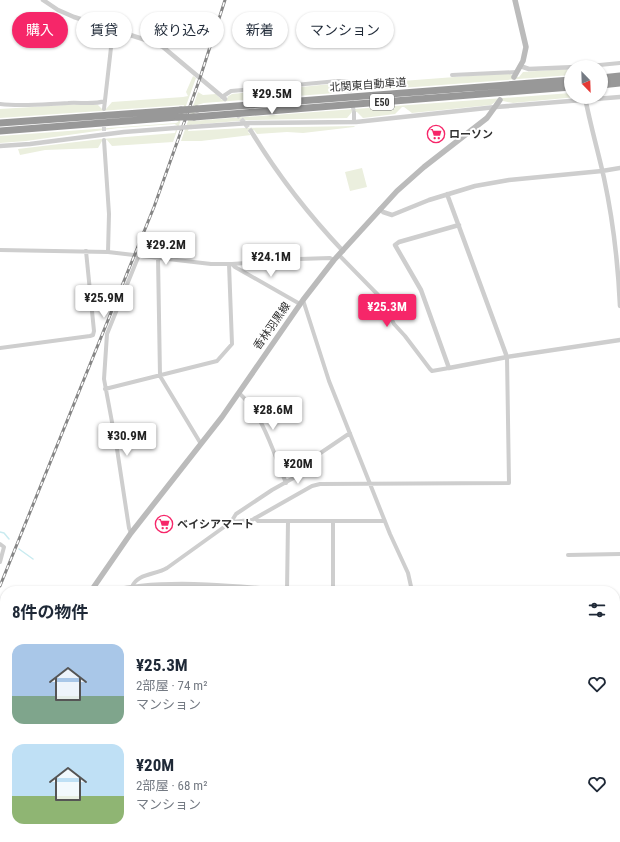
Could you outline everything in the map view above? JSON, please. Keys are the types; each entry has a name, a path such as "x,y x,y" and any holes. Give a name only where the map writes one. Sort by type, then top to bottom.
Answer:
{"highway":[{"path":"608,77 620,76"},
{"name":"北関東自動車道","path":"0,124 564,81"},
{"path":"608,84 620,83"},
{"name":"北関東自動車道","path":"0,131 564,88"}],"main road":[{"path":"515,0 526,47 524,57 517,72"},
{"name":"香林羽黒線","path":"94,586 131,533 239,393 301,302 339,255 380,209 413,176 488,118 500,100"}],"street":[{"path":"43,0 58,10 76,19"},
{"path":"132,36 163,47 223,98 232,91 338,81 347,81 349,89"},
{"path":"104,109 111,48"},
{"path":"608,64 620,63"},
{"path":"452,75 517,72 529,69 564,68"},
{"path":"608,98 620,98"},
{"path":"0,104 20,106 67,103 99,103 105,101"},
{"path":"0,146 30,144 110,133 175,128 250,123 354,122 564,101"},
{"path":"586,104 602,171 614,232 620,306"},
{"path":"354,112 354,122"},
{"path":"251,131 265,153 339,255 382,299 394,324 432,371 507,357 620,340"},
{"path":"104,140 109,214 108,252"},
{"path":"380,209 389,214 395,214 418,204 475,186 496,182 620,168"},
{"path":"231,522 252,520 314,485 327,483 509,483 507,357 447,194"},
{"path":"449,368 420,290 395,245 399,242 459,225"},
{"path":"0,250 108,252 158,257 202,264 230,264 299,258 330,258 339,255"},
{"path":"0,348 93,335 94,331 86,251"},
{"path":"131,533 104,379 107,334 139,255"},
{"path":"158,257 160,376 201,444"},
{"path":"230,264 301,302 329,381 385,521 408,573 411,586"},
{"path":"105,389 217,361 232,344 230,264"},
{"path":"239,393 253,409 268,438 286,483"},
{"path":"132,586 139,579 164,570 231,522 236,514 304,472 319,454 350,433"},
{"path":"255,518 258,521 385,521"},
{"path":"287,586 288,521"},
{"path":"333,521 333,586"},
{"path":"0,544 4,548 0,562"},
{"path":"568,555 620,554"},
{"path":"167,586 192,586"}],"green space":[{"path":"564,69 564,76 204,103 197,105 192,121 564,94 564,98 513,103 498,100 491,105 412,113 402,107 395,114 363,118 357,112 352,112 347,118 250,120 190,125 188,131 244,128 355,126 303,133 287,132 257,134 254,130 248,132 251,135 201,141 181,141 198,92 203,95 216,94 222,100 228,98 227,97 232,94 341,83 347,89 352,88 356,82 390,81 396,87 400,86 402,81 508,73 512,76 519,77 523,72"},
{"path":"193,76 196,78 173,142 112,146 107,140 102,141 98,148 45,150 20,155 18,149 101,139 175,133 177,126 175,124 118,128 26,141 0,143 0,136 176,123 178,122 184,105 0,118 0,109 81,104 98,105 102,109 106,109 112,102 183,97 188,96 186,92"},
{"path":"362,168 367,187 350,191 345,172"}],"waterway":[{"path":"352,88 356,82"},
{"path":"0,532 4,533 9,539"},
{"path":"19,549 33,559"}],"tunnel":[{"path":"349,89 354,112"},
{"path":"237,114 251,131"},
{"path":"104,121 104,136"}],"railway":[{"path":"0,586 154,207 200,78 225,0"}],"place":[{"name":"ローソン","path":"436,134"},
{"name":"ベイシアマート","path":"164,524"}]}
